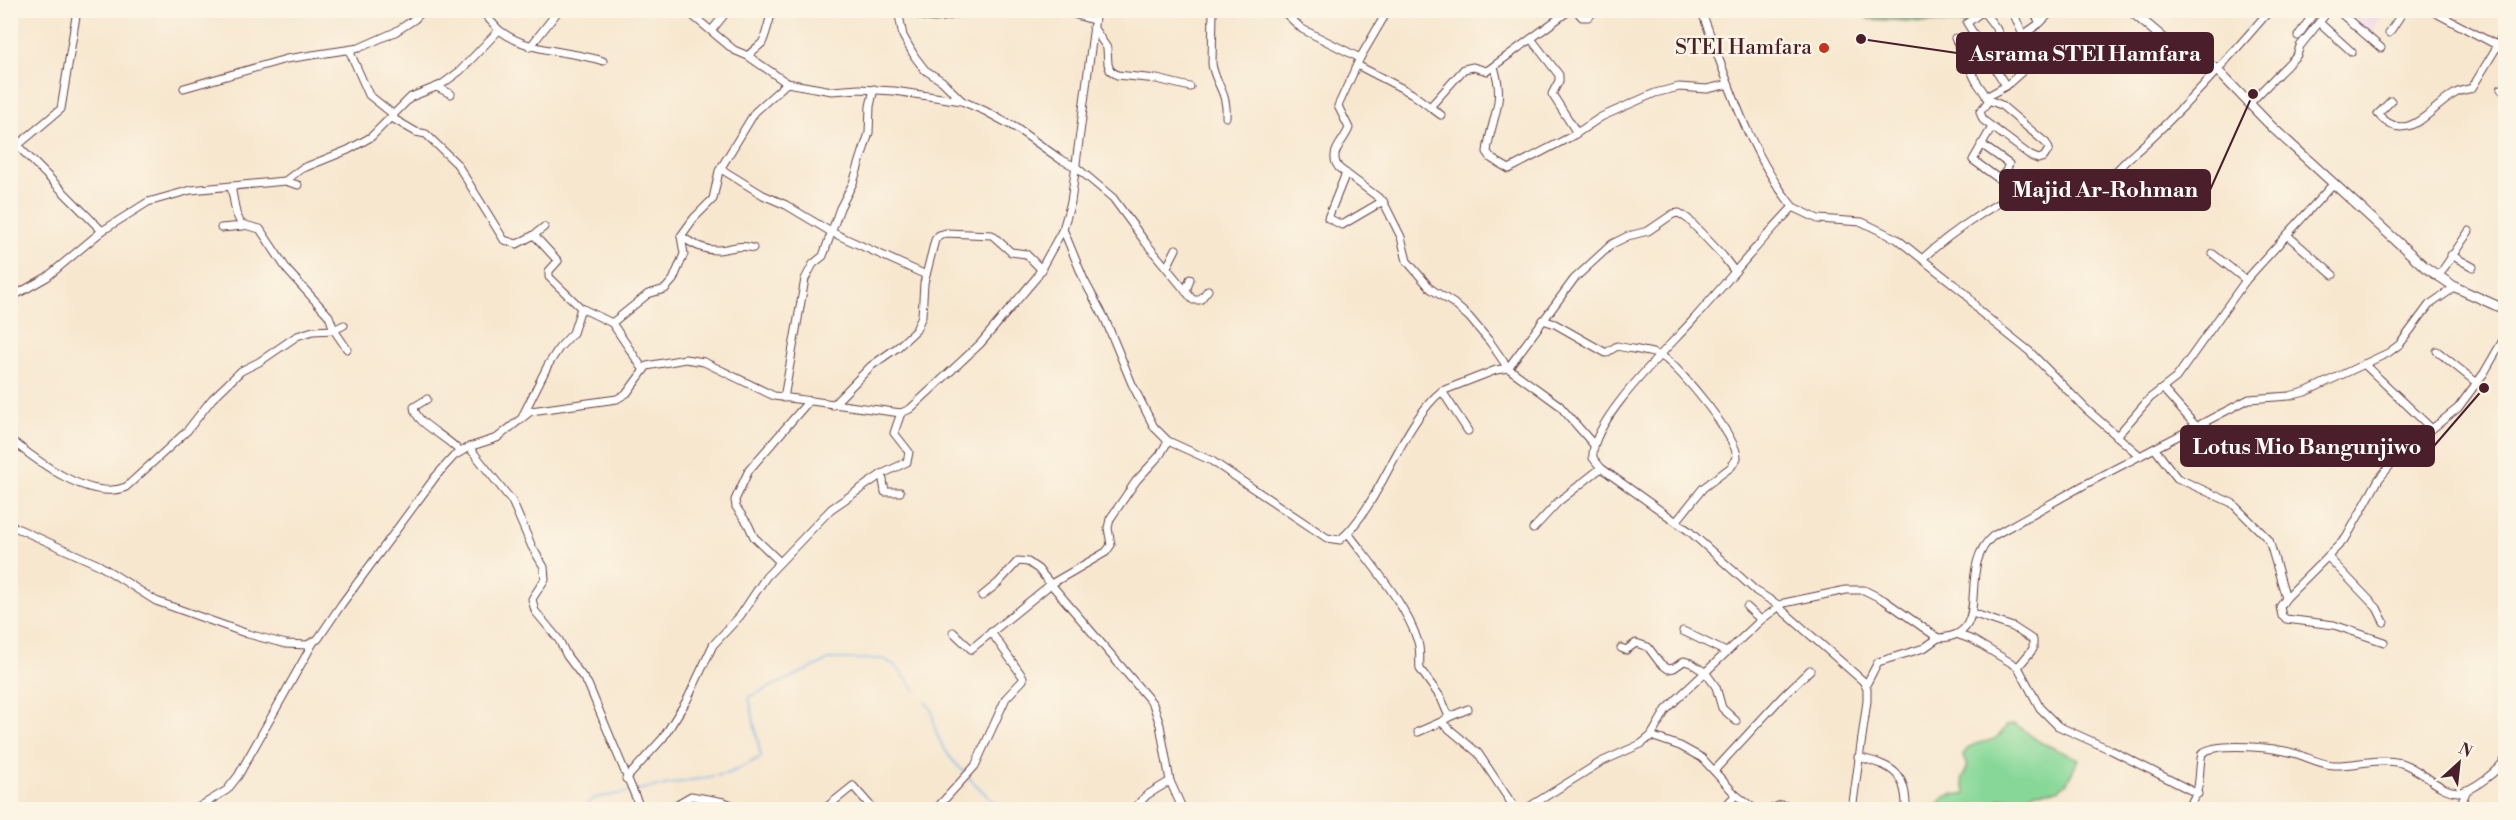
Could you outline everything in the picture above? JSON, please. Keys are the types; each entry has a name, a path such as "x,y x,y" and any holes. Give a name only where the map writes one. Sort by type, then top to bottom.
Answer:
{"main road":[{"path":"2130,10 2170,44 2205,61 2218,71 2249,104 2412,256 2455,287 2505,310"}],"street":[{"path":"18,145 61,108 77,10"},
{"path":"184,88 286,59 350,50 385,37 415,19 423,10"},
{"path":"485,10 487,17 499,30 518,43 603,61"},
{"path":"530,47 559,10"},
{"path":"687,10 734,50 748,56 787,83 831,91 874,89 962,101 1006,122 1060,159 1076,167 1113,198 1146,243 1196,302 1208,290"},
{"path":"712,30 728,10"},
{"path":"748,56 765,39 765,30 772,10"},
{"path":"898,10 903,36 915,57 926,70 950,88 962,101"},
{"path":"903,10 930,20 946,18 968,10"},
{"path":"1060,10 1093,23 1107,48 1108,64 1114,74 1120,77 1157,79 1190,87"},
{"path":"194,810 227,790 238,776 313,643 436,476 460,452 497,438 524,415 542,408 617,399 627,393 643,369 675,361 698,360 765,393 784,398 901,413 933,390 980,344 1042,270 1063,229 1071,202 1096,10"},
{"path":"1213,10 1212,64 1213,71 1223,89 1226,117"},
{"path":"1282,10 1302,29 1411,93 1441,115"},
{"path":"1388,10 1358,62 1338,106 1349,128 1339,142 1334,160 1346,173 1383,201 1405,246 1407,261 1431,289 1453,303 1469,318 1494,346 1508,368 1559,405 1594,445"},
{"path":"1430,107 1464,69 1473,67 1487,71 1570,10"},
{"path":"1576,10 1582,16 1588,17 1596,10"},
{"path":"1701,10 1749,135 1761,160 1793,207 1818,219 1856,221 1872,225 1898,239 1966,294 1979,310 2029,351 2074,398 2140,456"},
{"path":"1955,38 1987,99 2001,105 2046,143 2048,151 2042,159 2038,159 1992,127 1980,115 1987,99 2006,86 2036,58 2012,10"},
{"path":"2033,10 2040,23"},
{"path":"2023,35 2053,10"},
{"path":"2141,20 2148,10"},
{"path":"1923,258 1954,231 1993,207 2035,187 2089,189 2100,185 2152,138 2218,71 2270,10"},
{"path":"2298,36 2316,10"},
{"path":"2249,104 2297,55 2300,46 2329,10"},
{"path":"2337,10 2381,48"},
{"path":"2389,33 2404,10"},
{"path":"2430,10 2505,50"},
{"path":"2006,86 1967,23 1984,11 1996,28 2019,73"},
{"path":"2319,23 2352,52"},
{"path":"2305,26 2312,32"},
{"path":"285,181 300,169 342,153 371,137 411,97 437,87 460,70 499,30"},
{"path":"2391,101 2378,114 2387,122 2407,126 2424,118 2453,94 2472,88 2505,30"},
{"path":"1532,40 1558,75 1559,81 1552,94 1577,133"},
{"path":"350,50 369,95 416,132 426,134 457,164 504,240 517,244 544,227"},
{"path":"1968,63 1985,53"},
{"path":"1494,67 1500,87 1496,118 1487,154 1506,168 1513,168 1577,133 1601,117 1655,93 1679,87 1707,89 1729,84"},
{"path":"612,323 648,294 665,289 674,280 684,254 681,237 694,218 713,199 716,180 721,169 755,112 787,83"},
{"path":"437,87 452,94"},
{"path":"784,398 806,279 813,264 824,256 831,232 853,183 869,133 870,106 874,89"},
{"path":"1981,144 2009,164 2000,178 1997,179 1972,160 1981,144 1992,127"},
{"path":"10,138 102,231"},
{"path":"721,169 763,195 786,205 811,222 926,275"},
{"path":"1346,173 1328,218 1331,221 1345,224 1383,201"},
{"path":"10,298 48,277 102,231 148,202 191,190 285,181 298,185"},
{"path":"2117,436 2150,398 2176,378 2246,280 2334,183"},
{"path":"231,186 236,213 243,226"},
{"path":"1793,207 1638,379 1613,411 1594,445 1593,458 1601,468 1676,522 1756,591 1780,606 1866,685"},
{"path":"1063,229 1083,280 1105,319 1132,384 1154,427 1168,441 1212,461 1327,538 1340,540 1358,520 1390,462 1430,403 1442,392 1496,370 1508,368 1574,279 1612,244 1628,236 1648,231 1676,213 1683,215 1695,226 1735,272"},
{"path":"221,228 243,226 260,229 288,271 310,292 329,316 334,330 346,349"},
{"path":"2438,276 2469,231"},
{"path":"833,405 871,366 898,347 916,330 922,316 926,275 935,240 939,235 946,233 992,235 1008,250 1026,254 1042,270"},
{"path":"534,235 557,259 548,273 549,278 581,308 612,323 643,369"},
{"path":"2287,235 2332,275"},
{"path":"681,237 704,249 720,250 740,246 753,248"},
{"path":"1167,267 1176,249"},
{"path":"2212,254 2246,280"},
{"path":"2451,255 2473,267"},
{"path":"1186,292 1190,279"},
{"path":"1959,635 1967,627 1972,613 1975,565 1988,540 2043,508 2249,399 2289,396 2305,392 2395,349 2429,305 2455,287"},
{"path":"524,415 558,348 573,333 581,308"},
{"path":"1543,320 1555,324 1606,353 1617,346 1661,355 1717,417 1738,454 1731,466 1709,482 1676,522"},
{"path":"10,439 46,465 83,485 105,491 121,489 187,431 217,394 241,371 259,362 297,336 313,331 334,330 344,325"},
{"path":"2384,642 2334,625 2286,619 2280,610 2286,598 2328,557 2350,531 2379,479 2392,462 2408,446 2458,408 2477,383 2505,335"},
{"path":"2437,351 2477,383"},
{"path":"2364,364 2432,429"},
{"path":"2163,389 2196,426"},
{"path":"1442,392 1468,431"},
{"path":"427,399 414,406 416,414 429,427 447,438 460,452"},
{"path":"780,562 754,537 736,507 735,500 749,470 808,402"},
{"path":"626,779 663,738 687,700 713,645 740,616 766,577 831,509 882,474 904,464 909,459 907,449 894,433 900,423 901,413"},
{"path":"953,632 971,649 1051,584 1108,550 1111,542 1108,528 1110,519 1136,482 1160,455 1168,441"},
{"path":"469,447 499,482 519,514 532,547 546,572 544,582 532,599 532,607 559,640 567,656 588,684 617,748 626,779 641,810"},
{"path":"2155,449 2177,478 2232,503 2245,514 2255,528 2264,534 2269,540 2286,598"},
{"path":"1533,529 1558,502 1601,468"},
{"path":"882,474 885,492 900,492"},
{"path":"10,525 80,555 143,595 175,609 274,641 297,645 313,643"},
{"path":"1348,533 1399,605 1415,633 1421,658 1420,669 1441,698 1449,717"},
{"path":"2328,557 2377,608 2384,622"},
{"path":"982,596 998,583 1015,563 1021,560 1031,563 1051,584 1153,704 1160,725 1170,781 1183,810"},
{"path":"1524,810 1601,762 1641,744 1651,736 1666,710 1761,620 1784,603 1794,599 1846,590 1864,590 1884,600 1929,634 1938,638"},
{"path":"1747,607 1761,620"},
{"path":"1972,613 2013,627 2033,640 2033,649 2018,668"},
{"path":"1683,631 1726,652"},
{"path":"934,810 971,771 1006,698 1023,677 991,632"},
{"path":"1851,810 1867,702 1866,685 1878,662 1924,648 1938,638 1959,635 1973,640 2018,668 2040,708 2058,726 2198,794"},
{"path":"1621,648 1626,650 1634,644 1648,647 1666,668 1674,668 1686,661 1706,674 1716,687 1722,708 1736,721"},
{"path":"1714,771 1810,670"},
{"path":"1418,732 1468,709"},
{"path":"1441,722 1478,753 1516,810"},
{"path":"1651,736 1690,750 1702,758 1736,795 1756,810"},
{"path":"2183,810 2195,801 2198,794 2198,771 2202,753 2211,749 2282,750 2331,765 2374,760 2398,762 2418,770 2445,789 2459,792 2467,790 2493,773 2505,758"},
{"path":"1858,757 1883,765 1899,775 1906,788 1906,810"},
{"path":"1132,810 1147,795 1170,781"},
{"path":"823,810 853,786 874,810"},
{"path":"2458,810 2467,790"},
{"path":"1720,810 1736,795"},
{"path":"667,810 691,796 724,802 745,810"},
{"path":"1769,810 1781,805 1813,810"}],"shaded area":[{"path":"2340,11 2384,11 2372,34"}],"green space":[{"path":"1868,11 1994,11 1973,24 1868,19"},
{"path":"2015,724 2040,742 2079,759 2066,784 2058,790 2036,792 2022,798 2000,798 1991,809 1936,809 1940,801 1947,796 1964,795 1962,778 1967,762 1963,756 1969,747 1997,737 2007,725"}],"waterway":[{"path":"637,790 730,773 761,757 749,697 831,659 882,659 895,665 916,691"},
{"path":"925,702 932,711 937,735 943,747 965,773"},
{"path":"968,777 1002,810"},
{"path":"579,810 595,798 629,792"}],"place":[{"name":"Asrama STEI Hamfara","path":"1861,39"},
{"name":"STEI Hamfara","path":"1824,48"},
{"name":"Majid Ar-Rohman","path":"2253,94"},
{"name":"Lotus Mio Bangunjiwo","path":"2484,388"}]}
